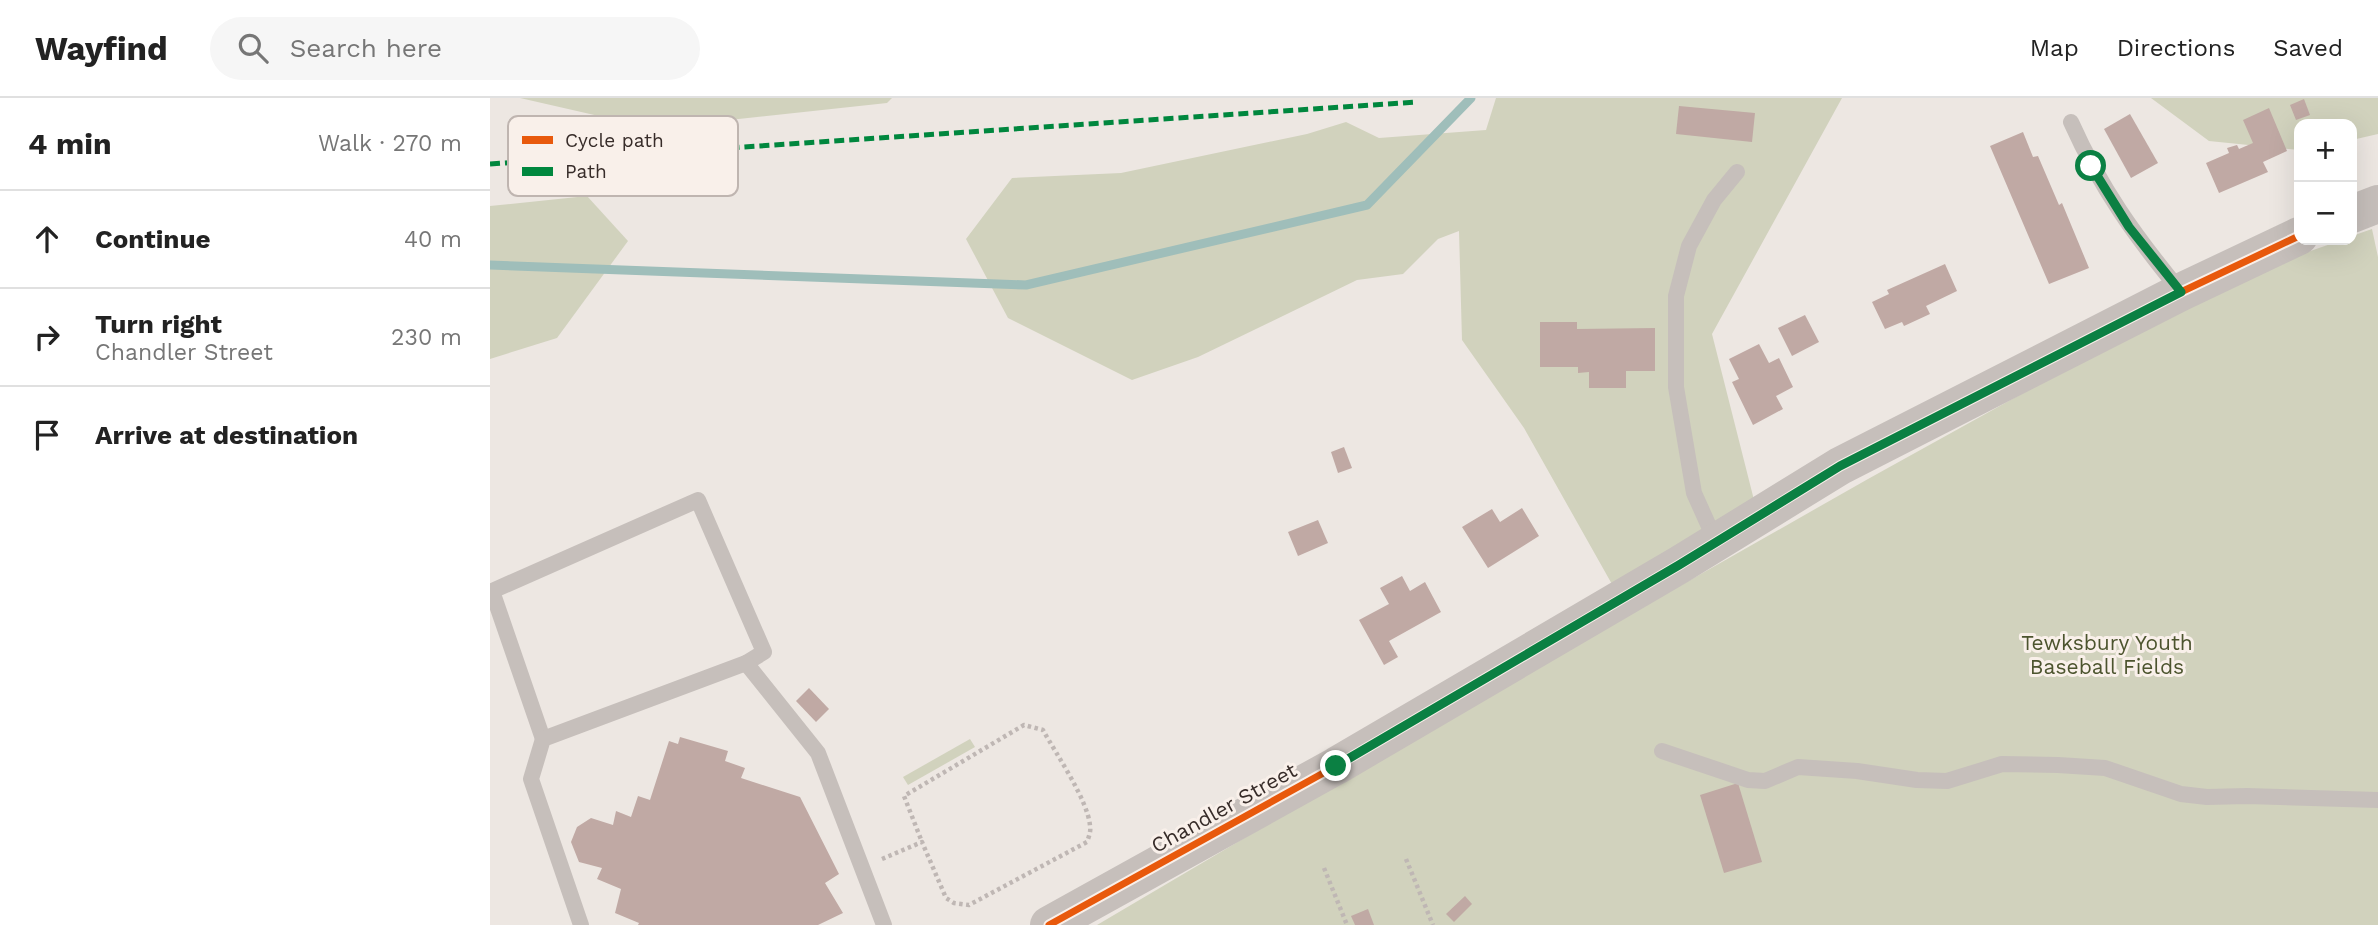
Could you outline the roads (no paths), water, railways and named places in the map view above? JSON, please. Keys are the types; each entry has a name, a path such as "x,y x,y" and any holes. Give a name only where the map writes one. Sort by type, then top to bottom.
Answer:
{"street":[{"path":"2357,212 2378,204"},
{"name":"Chandler Street","path":"1049,925 1336,766 1840,466 2181,292 2294,238"}],"lane":[{"path":"2071,122 2091,166 2129,227 2181,292"},
{"path":"1716,542 1694,493 1676,387 1676,296 1689,246 1714,200 1737,173"},
{"path":"543,739 746,663 764,652 698,500 492,591 543,739 531,779 581,925"},
{"path":"746,663 818,753 884,925"},
{"path":"1662,751 1748,780 1765,781 1798,767 1947,781 2002,764 2058,765 2105,768 2180,794 2207,797 2378,800"}],"waterway":[{"path":"490,265 1026,285 1367,205 1471,98"}],"park label":[{"name":"Tewksbury Youth Baseball Fields","path":"2107,655"}]}
